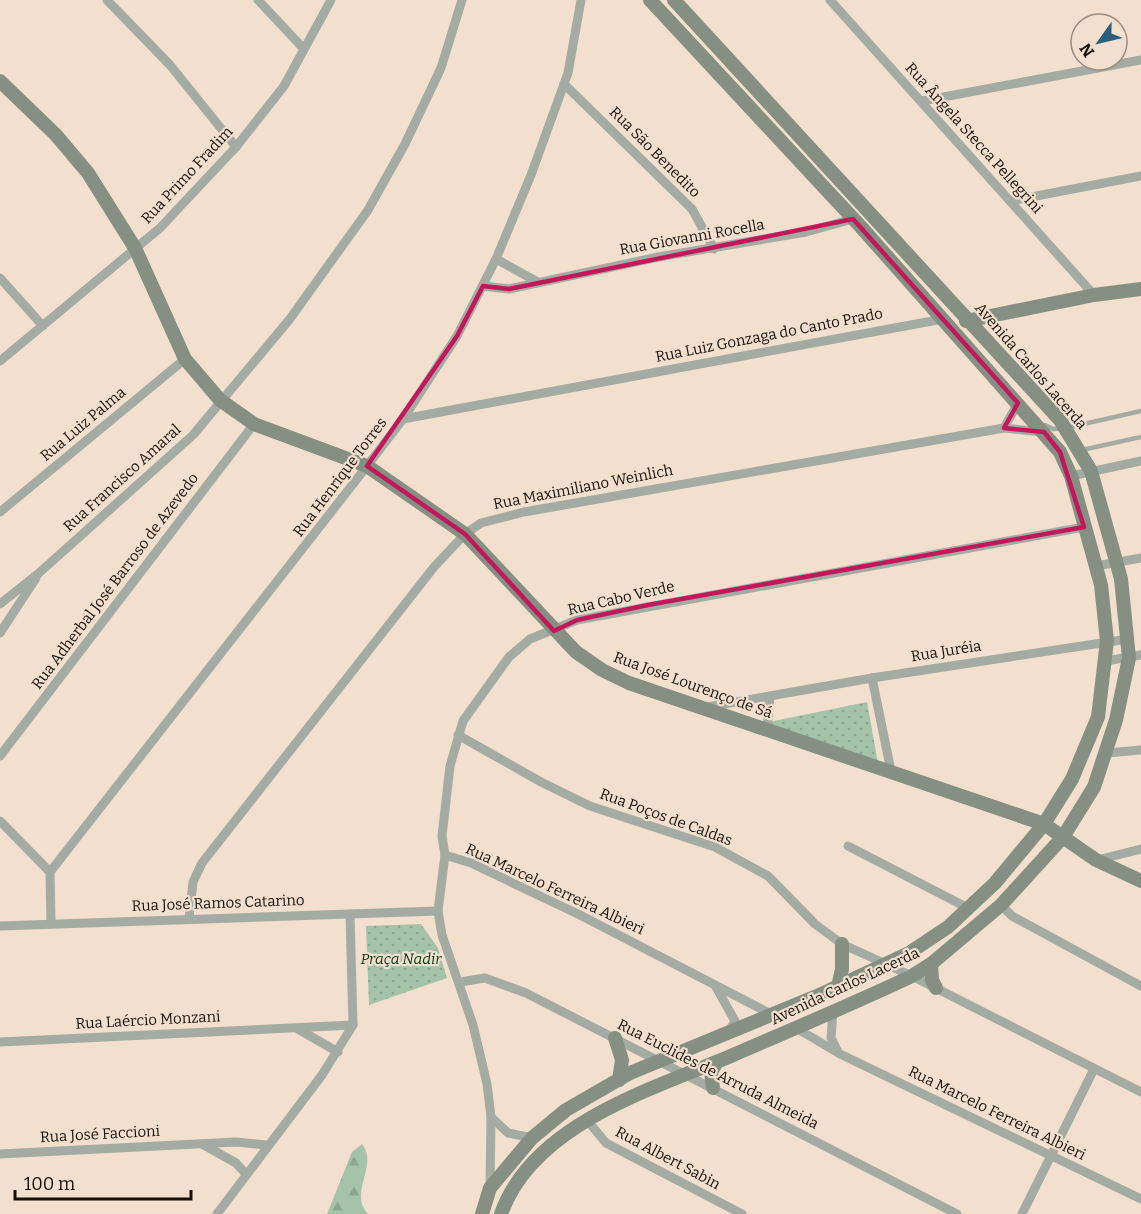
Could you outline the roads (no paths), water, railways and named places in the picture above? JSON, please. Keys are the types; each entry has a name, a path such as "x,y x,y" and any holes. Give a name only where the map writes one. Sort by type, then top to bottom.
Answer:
{"main road":[{"name":"Avenida Carlos Lacerda","path":"482,1214 490,1188 532,1138 566,1110 619,1080 661,1061 887,965 948,927 1018,858 1059,803 1085,753 1098,717 1106,660 1105,608 1096,566 1071,476 1060,452 857,223 650,0"},
{"name":"Avenida Carlos Lacerda","path":"501,1214 520,1178 538,1159 586,1120 641,1091 717,1062 912,976 931,964 1001,905 1063,837 1094,788 1107,753 1135,656 1128,639 1117,562 1091,471 1081,450 1066,428 972,322 674,0"},
{"name":"Rua José Lourenço de Sá","path":"0,81 56,135 88,173 135,248 185,359 220,400 254,424 368,466 465,534 576,652 602,670 629,682 1044,824 1096,860 1141,881"},
{"path":"857,223 875,218"},
{"name":"Rua Luiz Gonzaga do Canto Prado","path":"943,319 972,322 1094,295 1141,289"},
{"path":"838,987 842,969 842,944"},
{"path":"931,964 932,980 936,988"},
{"path":"615,1038 622,1060 619,1080"},
{"path":"713,1088 711,1072 717,1062"}],"street":[{"path":"107,0 170,65 236,147"},
{"path":"258,0 303,48"},
{"name":"Rua Primo Fradim","path":"0,361 160,228 236,147 284,86 331,0"},
{"name":"Rua Francisco Amaral","path":"0,604 39,573 193,435 289,320 368,210 428,99 462,0"},
{"name":"Rua Henrique Torres","path":"50,872 368,466 403,419 457,336 496,260 531,175 564,84 581,0"},
{"name":"Rua Ângela Stecca Pellegrini","path":"834,1 1094,295"},
{"path":"922,101 1141,60"},
{"name":"Rua São Benedito","path":"564,84 692,209 714,249"},
{"path":"1010,201 1141,176"},
{"name":"Rua Giovanni Rocella","path":"483,286 509,289 536,281 857,223"},
{"path":"496,260 536,281"},
{"path":"0,278 43,326"},
{"name":"Rua Luiz Gonzaga do Canto Prado","path":"403,419 943,319"},
{"name":"Rua Luiz Palma","path":"0,512 185,359"},
{"path":"1004,428 1018,402"},
{"name":"Rua Adherbal José Barroso de Azevedo","path":"0,756 254,424"},
{"name":"Rua Maximiliano Weinlich","path":"189,918 193,882 202,862 434,567 465,534 481,523 524,512 1004,428 1044,432"},
{"path":"1071,476 1141,461"},
{"name":"Rua Cabo Verde","path":"490,1188 490,1117 487,1084 460,982 442,935 438,911 445,855 442,836 450,766 458,735 475,700 508,657 530,639 577,620 1084,526"},
{"path":"1096,566 1141,558"},
{"name":"Rua Francisco Amaral","path":"0,633 39,573"},
{"name":"Rua Juréia","path":"706,707 872,678 1128,639"},
{"path":"1106,660 1135,656"},
{"path":"872,678 891,771"},
{"path":"767,729 770,696"},
{"name":"Rua Poços de Caldas","path":"458,735 541,782 590,806 715,847 768,876 815,924 842,944 912,976 1141,1092"},
{"path":"1107,753 1141,750"},
{"path":"0,820 50,872 51,924"},
{"path":"848,846 968,908"},
{"path":"1096,860 1141,849"},
{"name":"Rua Marcelo Ferreira Albieri","path":"445,855 471,863 580,915 771,1014"},
{"path":"1001,905 1012,916 1141,986"},
{"name":"Rua José Ramos Catarino","path":"0,926 438,911"},
{"path":"217,1214 266,1145 338,1052 353,1024 350,914"},
{"name":"Rua Euclides de Arruda Almeida","path":"460,982 485,978 526,993 957,1214"},
{"path":"715,985 733,1014 735,1021 729,1032"},
{"path":"833,1012 831,1038 840,1054"},
{"name":"Rua Laércio Monzani","path":"0,1042 298,1029 353,1024"},
{"name":"Rua Marcelo Ferreira Albieri","path":"796,1028 840,1054 1141,1199"},
{"path":"298,1029 338,1052"},
{"path":"1022,1214 1094,1069"},
{"path":"490,1117 508,1133 532,1138"},
{"name":"Rua Albert Sabin","path":"586,1120 606,1143 742,1214"},
{"name":"Rua José Faccioni","path":"0,1154 236,1142 266,1145"},
{"path":"202,1144 236,1162 246,1174"}],"lane":[{"path":"992,373 1003,378 1048,428 1066,428 1141,411"},
{"path":"1081,450 1141,437"}],"park label":[{"name":"Praça Nadir","path":"401,959"}]}
